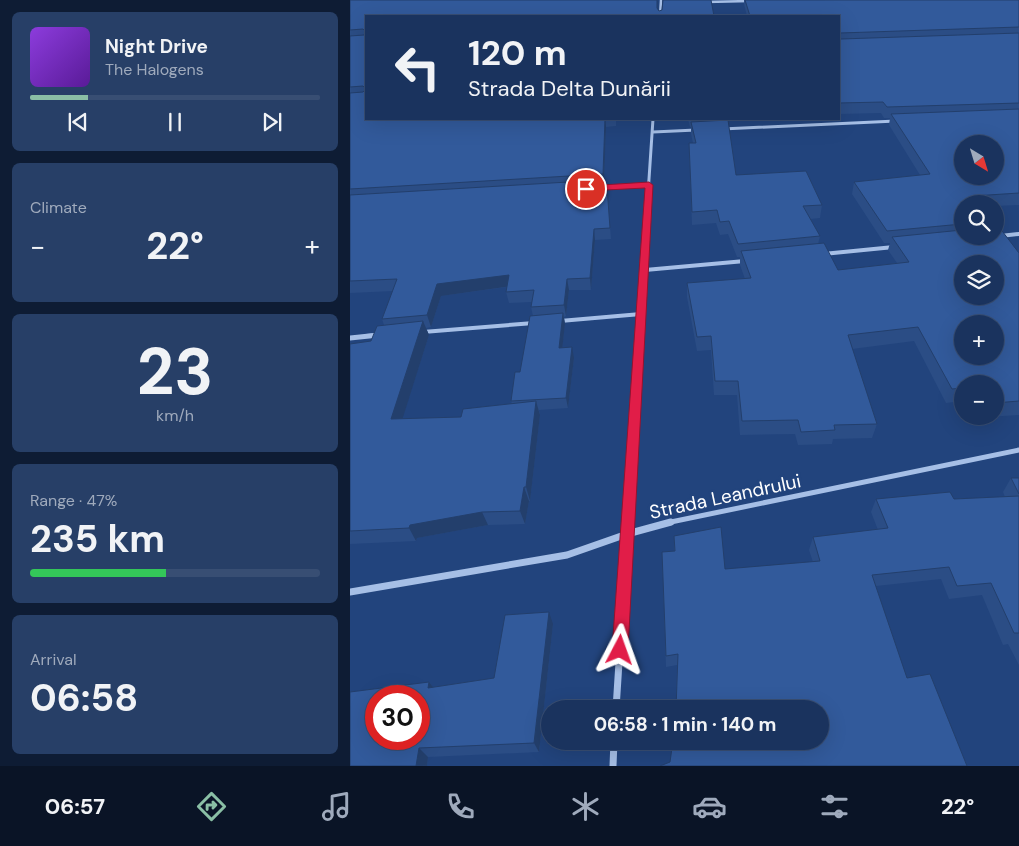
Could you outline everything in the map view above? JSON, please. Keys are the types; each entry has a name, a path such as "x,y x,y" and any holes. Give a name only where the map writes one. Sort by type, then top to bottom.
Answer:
{"street":[{"path":"698,3 756,1"},
{"path":"660,15 661,2 669,4"},
{"path":"617,700 653,120"},
{"path":"712,129 900,121"},
{"path":"653,132 702,130"},
{"path":"596,188 649,185"},
{"path":"1004,236 1019,234"},
{"path":"816,254 903,246"},
{"path":"645,270 748,261"},
{"path":"549,322 641,314"},
{"path":"420,332 539,322"},
{"path":"350,338 390,334"},
{"name":"Strada Leandrului","path":"350,592 567,555 627,534 680,519 1019,450"},
{"path":"612,766 613,750"}],"building":[{"path":"350,0 657,0 659,11 662,10 663,0 711,0 714,15 365,15 365,31 363,29 350,30"},
{"path":"745,0 1019,0 1019,27 840,33 840,15 750,15"},
{"path":"1019,33 1019,103 887,107 883,102 840,103 841,39"},
{"path":"365,34 365,88 363,86 350,87 350,36"},
{"path":"365,90 365,120 605,120 603,174 350,189 350,93 363,92"},
{"path":"1019,109 1019,193 954,195 954,225 887,231 854,182 930,174 891,114"},
{"path":"728,120 736,175 806,171 822,205 803,206 820,236 738,244 729,221 720,222 717,210 692,212 689,143 696,143 691,122"},
{"path":"602,180 602,187 607,187 610,228 594,229 590,278 567,279 564,305 531,307 534,290 506,292 509,275 437,284 427,315 382,319 397,279 350,281 350,195"},
{"path":"954,231 954,245 1004,245 1004,234 1019,253 1019,401 1004,402 1004,375 954,375 954,389 952,389 918,327 848,335 877,424 834,425 835,430 801,432 798,420 742,421 738,381 715,381 711,336 697,337 687,283 751,278 741,251 824,243 838,270 909,262 892,237"},
{"path":"563,313 559,348 572,347 566,398 511,401 515,372 520,372 530,316"},
{"path":"423,321 391,419 461,417 463,409 536,401 526,487 524,487 520,511 482,512 410,525 409,528 350,531 350,344 371,341 377,326"},
{"path":"1011,478 1019,478 1019,494"},
{"path":"950,492 954,499 1019,496 1019,633 1014,633 991,583 957,586 949,567 872,575 907,678 930,674 967,766 660,766 670,762 672,750 829,750 829,700 676,700 678,654 666,656 662,552 675,551 674,536 721,527 725,569 820,561 813,537 888,528 876,499"},
{"path":"549,612 534,743 430,748 430,688 494,678 505,615"},
{"path":"429,682 428,685 405,685"},
{"path":"365,690 365,750 419,750 416,766 350,766 350,692"}],"route":[{"path":"586,189 649,185 620,650"}]}
